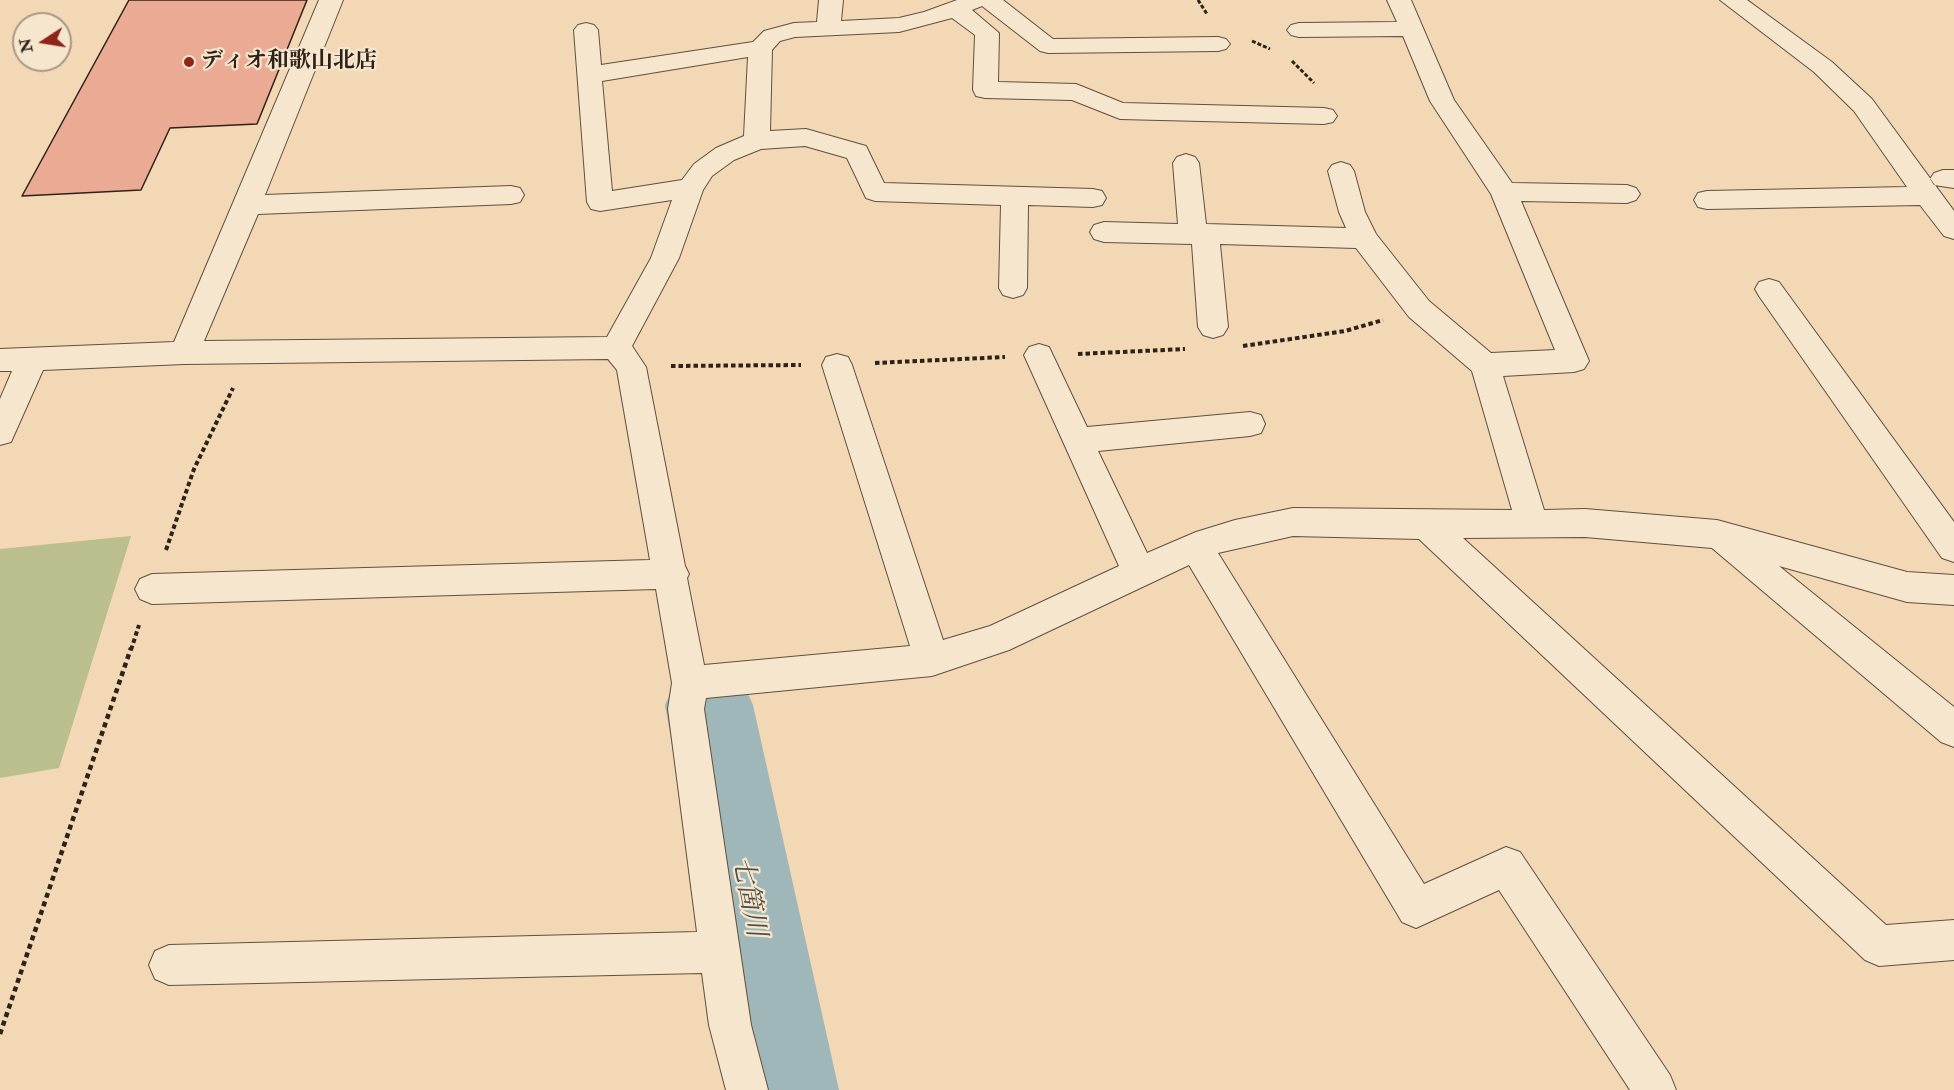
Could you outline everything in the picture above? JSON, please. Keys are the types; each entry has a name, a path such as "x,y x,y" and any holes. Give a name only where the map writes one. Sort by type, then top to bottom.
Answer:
{"street":[{"path":"184,353 248,205 331,0"},
{"path":"828,28 831,0"},
{"path":"988,0 1048,46 1218,44"},
{"path":"1399,0 1442,101 1504,192 1574,361 1485,364"},
{"path":"1732,0 1823,67 1942,185 1954,229"},
{"path":"589,75 760,48 772,36 794,30 899,25 931,18 966,4 987,33 986,90 1076,92 1120,111 1324,116"},
{"path":"1299,30 1410,28"},
{"path":"586,30 600,202 690,188"},
{"path":"757,141 760,48"},
{"path":"616,348 665,258 690,188 703,170 724,154 757,141 806,137 857,152 875,192 1093,198"},
{"path":"1186,163 1213,327"},
{"path":"1341,171 1352,212 1364,238 1388,272 1419,309 1485,364 1532,523"},
{"path":"1707,200 1942,185"},
{"path":"1504,192 1627,194"},
{"path":"248,205 511,195"},
{"path":"1013,288 1015,196"},
{"path":"1104,232 1364,238"},
{"path":"1769,289 1954,548"},
{"path":"0,360 184,353 616,348"},
{"path":"616,348 631,367 672,574 690,683 686,709 730,1025 747,1090"},
{"path":"1039,355 1139,573"},
{"path":"0,433 33,358"},
{"path":"837,365 932,660"},
{"path":"1078,440 1250,424"},
{"path":"690,683 932,660 997,639 1196,546 1235,534 1293,522 1426,525 1585,523 1716,534 1907,587 1954,590"},
{"path":"1426,525 1879,946 1954,940"},
{"path":"1716,534 1954,729"},
{"path":"1196,546 1416,908 1506,866 1655,1090"},
{"path":"152,589 672,574"},
{"path":"169,965 720,952"}],"path":[{"path":"1198,0 1208,15"},
{"path":"1243,36 1274,51"},
{"path":"1290,60 1316,86"},
{"path":"0,1034 194,469 250,352"}],"green space":[{"path":"131,536 59,768 0,778 0,549"}],"building":[{"name":"ディオ和歌山北店","path":"129,0 307,0 257,124 170,128 141,190 22,196"}],"waterway":[{"name":"七箇川","path":"709,705 786,1090"}],"place":[{"name":"ディオ和歌山北店","path":"189,62"}]}
